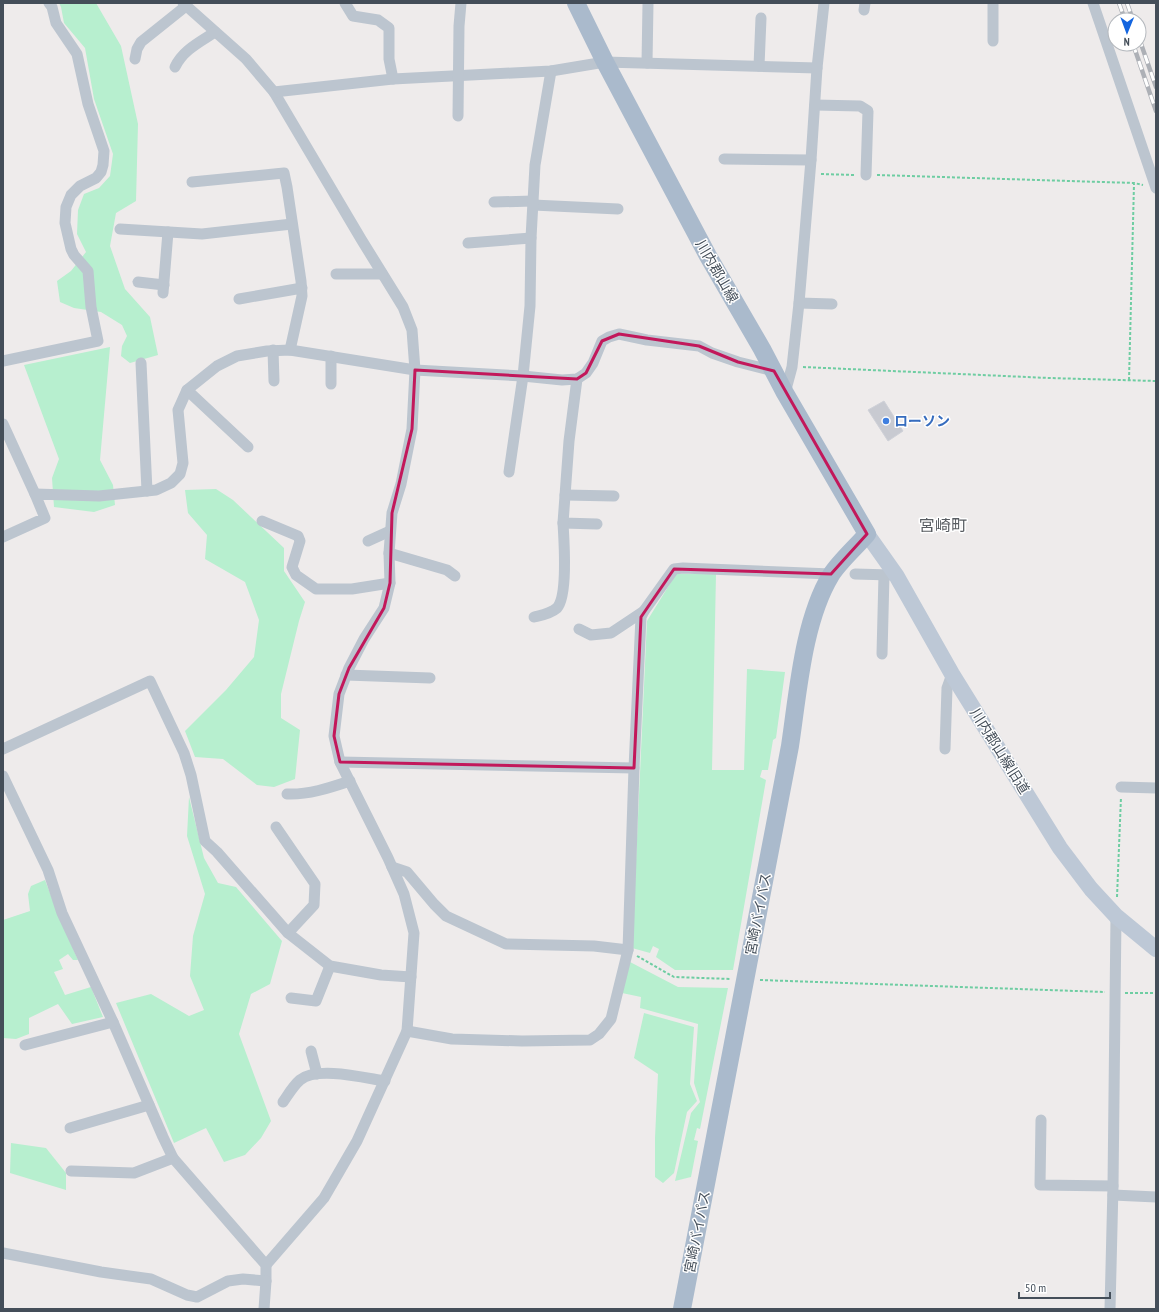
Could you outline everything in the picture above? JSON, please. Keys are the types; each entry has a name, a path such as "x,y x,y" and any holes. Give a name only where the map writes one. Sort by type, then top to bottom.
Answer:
{"main road":[{"name":"川内郡山線","path":"576,3 605,62 708,256 867,534"},
{"name":"宮崎バイパス","path":"682,1309 790,746 803,660 810,626 819,599 831,574 867,534"}],"street":[{"path":"3,361 98,341 91,307 88,272 71,250 65,223 66,207 71,195 80,186 96,178 101,172 104,151 88,104 77,54 56,23 49,3"},
{"path":"345,3 353,16 378,20 389,28 389,59 392,79"},
{"path":"458,116 459,26 461,3"},
{"path":"785,393 792,367 799,303 817,68 824,3"},
{"path":"993,41 994,3"},
{"path":"1093,3 1156,188"},
{"path":"135,59 137,49 141,42 185,4 246,59 274,92 403,307 412,330 415,370 412,429 401,484 392,513 389,553 390,583 384,608 364,639 346,675 339,694 334,736 340,762 404,894 414,932 407,1031 357,1141 324,1198 266,1265 264,1309"},
{"path":"647,63 648,4"},
{"path":"759,66 761,18"},
{"path":"175,66 178,59 186,51 215,32"},
{"path":"274,92 392,79 551,71 605,62 817,68"},
{"path":"509,472 523,376 530,306 531,238 535,165 551,71"},
{"path":"815,105 860,106 868,111 866,175"},
{"path":"724,159 811,160"},
{"path":"192,182 284,173 302,288 302,296 290,350"},
{"path":"494,202 618,209"},
{"path":"120,229 202,234 292,224"},
{"path":"138,282 164,289 168,232"},
{"path":"468,242 531,238"},
{"path":"336,274 382,274"},
{"path":"240,299 302,288"},
{"path":"799,303 832,304"},
{"path":"35,494 99,496 156,490 171,483 180,474 183,463 178,410 187,390 217,366 237,356 273,350 290,350 415,370 523,376 562,380 577,379 586,373 602,341 619,334 646,340 699,346 712,353 774,372"},
{"path":"273,350 274,382"},
{"path":"331,356 331,384"},
{"path":"141,363 147,491"},
{"path":"534,617 548,614 558,607 562,593 564,578 563,523 565,494 569,441 577,379"},
{"path":"187,390 248,447"},
{"path":"3,424 45,518 3,537"},
{"path":"565,494 614,496"},
{"path":"262,521 298,536 300,541 292,567 296,575 316,589 352,590 390,583"},
{"path":"563,523 597,524"},
{"path":"368,541 390,531"},
{"name":"川内郡山線旧道","path":"867,534 890,575 1060,848 1082,878 1116,916 1156,949"},
{"path":"389,553 447,570 455,576"},
{"path":"407,1031 452,1039 522,1041 590,1040 599,1034 612,1019 628,950 634,768 642,617 644,612 674,569 683,568 831,574"},
{"path":"855,574 890,575 882,654"},
{"path":"579,630 591,635 611,633 644,612"},
{"path":"946,749 947,688 952,674"},
{"path":"346,675 430,678"},
{"path":"3,749 150,681 184,753 191,775 205,842 217,852 288,933 330,966 382,975 411,977"},
{"path":"340,762 634,768"},
{"path":"3,776 48,870 62,913 113,1022 162,1137 173,1158 266,1265"},
{"path":"287,794 298,795 326,789 350,781"},
{"path":"1121,787 1156,788"},
{"path":"276,827 315,884 314,905 288,933"},
{"path":"392,867 407,872 446,916 506,944 594,946 628,950"},
{"path":"1110,1309 1116,916"},
{"path":"291,998 316,1001 330,966"},
{"path":"25,1045 113,1022"},
{"path":"311,1051 317,1074"},
{"path":"283,1102 300,1080 317,1074 337,1074 385,1081"},
{"path":"70,1128 149,1105"},
{"path":"1041,1120 1040,1185 1113,1191 1156,1197"},
{"path":"71,1171 134,1173 173,1158"},
{"path":"3,1253 101,1272 151,1279 187,1295 198,1297 228,1281 243,1279 266,1281"}],"path":[{"path":"810,174 1134,183 1156,188"},
{"path":"1129,380 1134,183"},
{"path":"792,367 1156,381"},
{"path":"1116,916 1121,787"},
{"path":"628,950 674,977 1114,993 1156,993"}],"highlighted area":[{"path":"619,334 699,346 738,362 774,371 867,534 831,574 674,569 641,617 634,768 340,762 334,736 339,694 349,668 384,608 390,583 392,513 412,429 415,370 577,379 586,373 602,341"}],"green space":[{"path":"59,3 96,3 121,46 138,124 136,201 116,213 110,246 125,289 150,317 158,355 130,363 121,356 122,346 127,336 122,325 101,312 74,308 60,302 57,281 71,271 86,252 77,234 78,210 84,194 99,188 110,176 113,154 94,99 85,48 64,23"},
{"path":"110,347 100,460 113,485 115,505 94,512 54,507 52,478 59,459 24,365"},
{"path":"216,489 233,500 284,548 284,571 305,602 281,694 281,718 300,730 295,779 274,787 257,785 223,759 195,757 185,731 226,690 254,657 259,620 245,582 205,559 207,535 188,513 185,490"},
{"path":"676,574 716,574 712,770 744,770 747,669 785,672 776,738 773,740 768,770 762,770 760,777 766,780 733,970 675,970 656,957 659,949 653,946 650,953 632,948 647,621"},
{"path":"189,797 204,858 218,883 236,887 282,941 270,984 251,994 239,1034 271,1121 261,1138 245,1155 224,1162 206,1128 174,1143 116,1003 151,994 189,1016 204,1010 190,976 193,936 205,894 187,836"},
{"path":"45,880 78,960 73,960 68,954 59,960 63,969 54,972 65,995 91,987 103,1017 72,1024 58,1004 29,1018 29,1034 16,1039 3,1038 3,920 30,911 28,894 31,886"},
{"path":"630,962 678,987 728,988 700,1129 697,1128 694,1140 698,1141 691,1177 675,1181 691,1113 700,1102 694,1083 698,1024 640,1008 641,997 622,993"},
{"path":"644,1013 694,1027 690,1084 697,1101 687,1112 674,1173 663,1183 655,1177 658,1074 634,1058"},
{"path":"11,1143 46,1148 66,1173 66,1190 10,1173"}],"building":[{"name":"ローソン","path":"884,401 903,431 888,441 868,410"}],"railway":[{"path":"1119,3 1122,12"},
{"path":"1127,3 1130,12"},
{"path":"1136,52 1156,111"},
{"path":"1144,52 1156,87"}],"place":[{"name":"ローソン","path":"886,421"}],"district":[{"name":"宮崎町","path":"943,525"}]}
